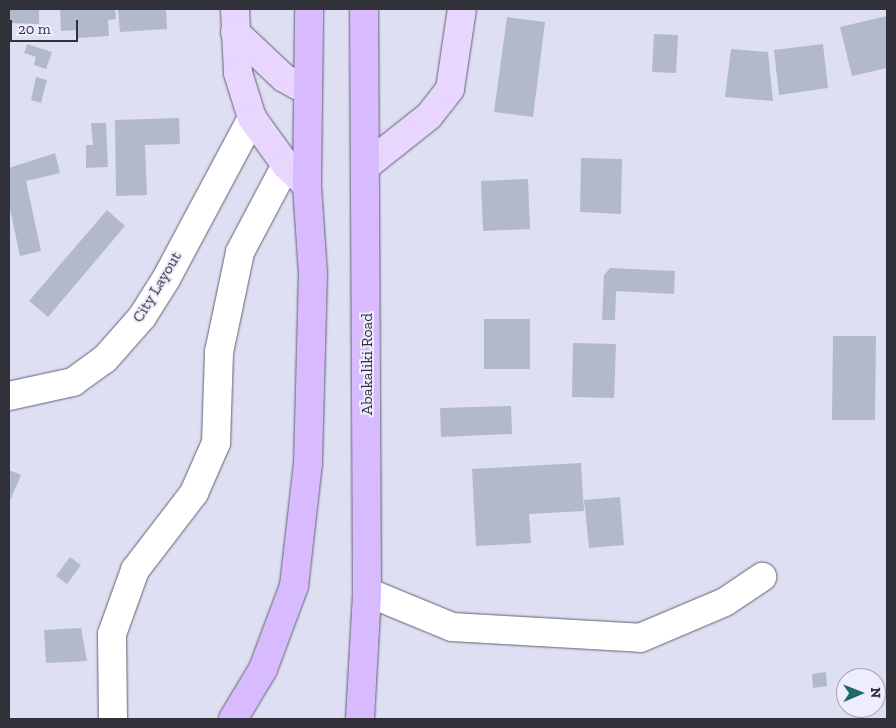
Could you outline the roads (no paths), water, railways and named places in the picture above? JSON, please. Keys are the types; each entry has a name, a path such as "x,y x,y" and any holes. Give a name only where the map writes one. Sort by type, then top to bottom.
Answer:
{"highway":[{"path":"233,719 262,669 294,586 310,443 313,274 307,185 309,9"},
{"name":"Abakaliki Road","path":"360,719 367,592 364,9"}],"main road":[{"path":"366,166 429,116 450,89 462,9"},
{"path":"235,20 284,78 297,85 308,83"},
{"path":"235,20 238,73 252,118 286,165 307,185"},
{"path":"366,118 401,138"}],"street":[{"name":"City Layout","path":"9,396 73,382 105,360 161,286 252,118"},
{"path":"113,719 112,634 135,570 194,492 216,443 218,352 240,252 286,165"},
{"path":"367,592 452,627 640,638 725,602 762,577"}]}
